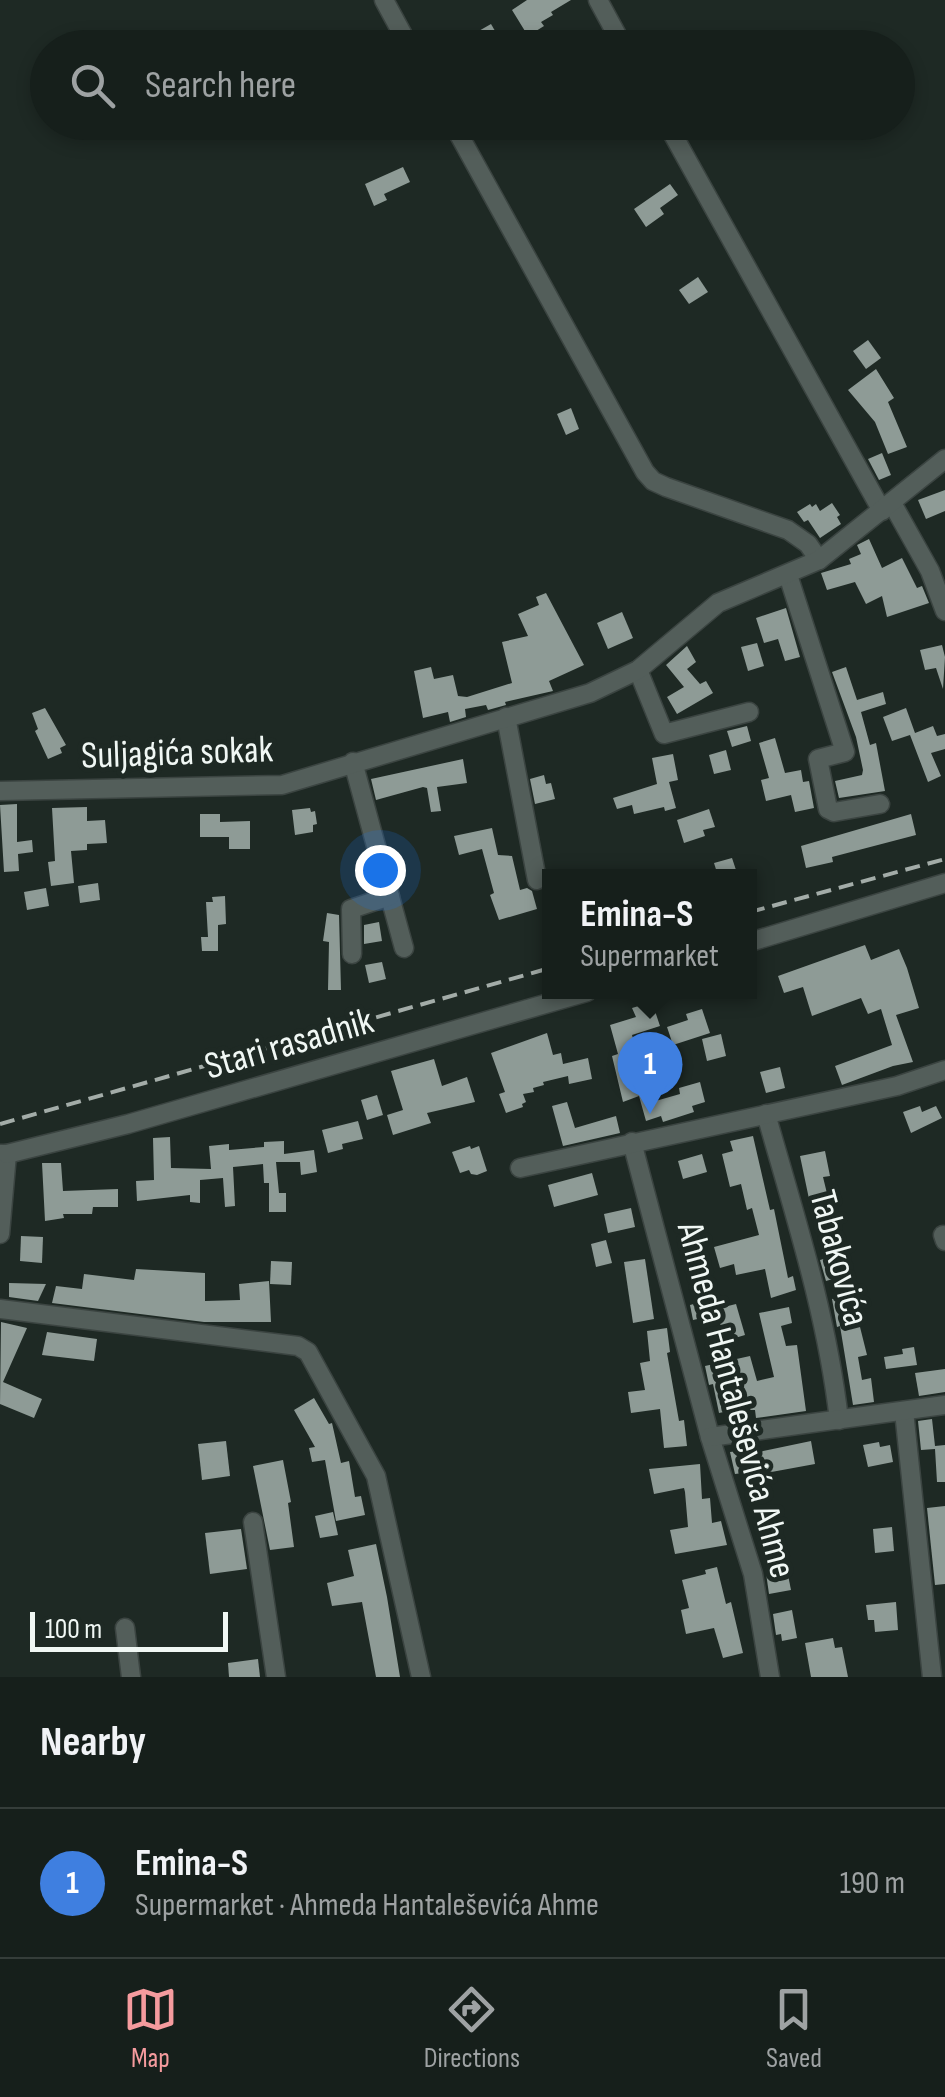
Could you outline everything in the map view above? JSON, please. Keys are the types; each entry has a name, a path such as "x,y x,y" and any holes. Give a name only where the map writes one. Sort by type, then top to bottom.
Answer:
{"street":[{"path":"384,0 400,30"},
{"path":"598,0 614,30"},
{"path":"462,140 645,472 666,487 788,530 808,544 819,560"},
{"path":"676,140 887,507 930,572 945,611"},
{"name":"Suljagića sokak","path":"0,792 267,786 590,692 638,670 718,603 819,560 945,459"},
{"path":"788,575 845,752 818,760 828,809 834,812 880,804"},
{"path":"638,670 664,734 749,712"},
{"path":"506,717 537,880"},
{"path":"353,762 404,948"},
{"path":"757,940 945,884"},
{"path":"352,954 351,909 390,896"},
{"name":"Stari rasadnik","path":"4,1154 146,1119 563,999"},
{"path":"520,1168 897,1086 945,1070"},
{"name":"Tabakovića","path":"766,1114 820,1305 839,1420"},
{"name":"Ahmeda Hantaleševića Ahme","path":"632,1142 710,1437 753,1574 770,1677"},
{"path":"0,1234 4,1154"},
{"path":"0,1309 298,1346 308,1352 376,1476 421,1677"},
{"path":"710,1437 945,1405"},
{"path":"904,1412 932,1677"},
{"path":"253,1522 276,1677"},
{"path":"125,1628 131,1677"}],"building":[{"path":"527,0 571,0 551,12 553,15 541,22 544,26 538,30 524,30 512,10"},
{"path":"403,167 410,182 384,194 387,200 374,206 365,184"},
{"path":"670,184 678,195 660,208 664,214 646,227 634,209"},
{"path":"698,277 708,292 689,304 679,290"},
{"path":"868,340 881,358 866,369 853,351"},
{"path":"876,369 894,398 888,402 907,447 888,454 875,422 848,390"},
{"path":"571,408 579,429 566,435 557,414"},
{"path":"882,453 891,475 879,480 868,459"},
{"path":"945,490 945,511 926,519 918,500"},
{"path":"832,503 841,524 820,538 797,512 810,504 816,504 820,511"},
{"path":"869,539 882,568 902,558 929,603 887,617 882,596 866,604 855,582 827,590 821,573 851,564 849,559 861,554 857,545"},
{"path":"546,593 584,665 549,681 553,691 488,710 486,705 465,709 466,717 450,722 448,712 423,718 414,671 431,667 434,679 453,675 458,696 467,697 512,683 502,642 528,636 518,614 539,605 536,597"},
{"path":"786,608 800,657 785,661 778,639 764,643 756,618"},
{"path":"622,612 633,638 608,649 597,623"},
{"path":"757,643 764,666 748,671 741,647"},
{"path":"942,645 943,689 936,668 925,670 920,650"},
{"path":"687,646 696,662 687,669 700,684 706,681 713,693 677,714 667,697 684,687 666,665"},
{"path":"846,667 857,700 883,692 886,704 861,712 870,745 876,743 885,791 839,798 835,781 862,775 863,770 856,737 832,672"},
{"path":"45,708 66,745 60,748 62,753 48,759 35,731 38,729 32,713"},
{"path":"906,708 915,733 933,726 937,736 945,734 945,749 931,753 941,776 928,782 910,735 892,741 883,717"},
{"path":"747,726 751,741 732,747 727,731"},
{"path":"775,738 785,773 801,770 803,782 809,781 814,808 795,812 791,795 766,801 761,780 769,778 759,743"},
{"path":"726,750 731,770 714,774 709,755"},
{"path":"673,754 678,780 669,782 676,808 634,814 632,805 617,809 613,798 657,784 652,758"},
{"path":"463,759 467,783 437,787 441,811 431,812 427,788 423,787 376,800 371,779"},
{"path":"544,775 546,784 551,783 555,799 535,804 530,779"},
{"path":"17,804 17,842 32,840 33,852 18,854 19,871 4,872 0,805"},
{"path":"87,807 87,821 105,820 107,843 87,844 87,850 71,851 74,883 51,886 48,862 55,861 52,808"},
{"path":"709,809 715,827 703,830 705,836 684,843 677,820"},
{"path":"292,810 315,811 317,824 313,825 313,832 295,835"},
{"path":"200,814 220,814 220,822 250,821 250,849 229,849 229,837 200,837"},
{"path":"911,814 916,835 832,857 833,862 806,868 801,846"},
{"path":"492,828 498,855 512,856 520,890 532,891 537,909 499,920 482,849 459,855 454,836"},
{"path":"732,858 736,869 716,869 714,863"},
{"path":"98,883 100,900 80,903 78,886"},
{"path":"46,888 49,906 27,910 24,892"},
{"path":"225,896 226,924 218,925 218,951 202,951 201,937 208,937 206,902"},
{"path":"327,913 339,915 341,990 328,990 329,942 323,941"},
{"path":"379,922 382,941 364,944 364,925"},
{"path":"865,945 871,960 899,949 907,968 919,1008 896,1015 913,1062 842,1085 835,1066 892,1045 881,1009 868,1014 861,998 812,1016 803,987 784,993 778,976"},
{"path":"382,962 386,979 369,983 365,965"},
{"path":"652,1002 660,1026 632,1035 638,1056 657,1051 662,1070 643,1075 652,1102 680,1094 679,1088 700,1082 705,1102 692,1106 694,1112 663,1122 661,1116 646,1121 639,1096 623,1102 612,1056 618,1054 610,1025 636,1017 632,1008"},
{"path":"702,1009 710,1033 673,1045 667,1027 688,1020 686,1014"},
{"path":"547,1033 553,1055 561,1053 563,1064 588,1058 592,1079 569,1084 568,1076 543,1082 544,1085 533,1088 534,1092 523,1094 523,1107 506,1113 499,1094 505,1092 491,1053"},
{"path":"721,1034 726,1056 707,1061 702,1039"},
{"path":"434,1059 442,1086 467,1077 475,1102 427,1113 431,1123 393,1135 387,1115 403,1110 391,1071"},
{"path":"780,1067 785,1088 766,1093 760,1072"},
{"path":"377,1095 383,1115 367,1120 361,1100"},
{"path":"567,1102 575,1128 616,1116 620,1133 563,1146 552,1106"},
{"path":"920,1106 922,1112 936,1106 942,1118 911,1133 903,1112"},
{"path":"358,1121 363,1139 342,1144 343,1149 328,1153 322,1130"},
{"path":"753,1136 788,1278 793,1276 796,1290 771,1298 765,1269 736,1275 734,1264 720,1268 714,1247 759,1235 741,1184 730,1187 722,1154 733,1151 730,1141"},
{"path":"170,1137 171,1168 211,1169 209,1146 229,1144 229,1150 284,1141 284,1154 314,1150 317,1172 301,1175 300,1162 276,1162 279,1193 286,1193 286,1212 269,1212 269,1183 264,1183 263,1164 233,1167 235,1206 225,1207 223,1178 200,1180 200,1203 190,1202 190,1195 137,1201 136,1181 154,1180 153,1138"},
{"path":"479,1146 487,1171 477,1175 469,1170 460,1173 452,1152"},
{"path":"825,1151 830,1176 823,1177 832,1214 813,1218 800,1156"},
{"path":"702,1154 707,1172 683,1179 678,1161"},
{"path":"42,1163 61,1163 63,1191 118,1189 118,1207 93,1207 92,1214 63,1214 64,1218 45,1221"},
{"path":"592,1173 598,1195 554,1207 548,1185"},
{"path":"631,1208 635,1227 608,1233 604,1214"},
{"path":"21,1236 43,1237 42,1263 20,1261"},
{"path":"606,1240 612,1263 596,1267 591,1244"},
{"path":"848,1252 852,1265 844,1268 846,1275 826,1281 820,1260"},
{"path":"645,1259 654,1319 633,1323 624,1262"},
{"path":"271,1261 292,1262 291,1285 270,1284"},
{"path":"136,1269 205,1273 205,1301 240,1300 239,1284 269,1281 271,1322 204,1322 52,1303 56,1286 82,1289 84,1274 134,1280"},
{"path":"9,1283 46,1284 38,1301 9,1297"},
{"path":"852,1295 867,1355 858,1357 862,1380 871,1378 874,1402 853,1405 832,1299"},
{"path":"712,1299 716,1315 693,1320 690,1305"},
{"path":"736,1304 745,1335 725,1341 716,1309"},
{"path":"789,1307 792,1323 781,1326 786,1346 797,1345 806,1411 756,1418 755,1410 748,1407 719,1413 705,1366 750,1356 757,1381 774,1377 759,1313"},
{"path":"1,1322 27,1328 3,1382 42,1399 34,1418 0,1404"},
{"path":"667,1328 667,1353 687,1446 664,1448 660,1409 631,1413 628,1392 645,1390 640,1363 650,1361 647,1331"},
{"path":"47,1332 97,1339 94,1361 42,1355"},
{"path":"914,1347 917,1365 886,1369 884,1357 903,1354 902,1349"},
{"path":"945,1369 945,1392 919,1396 915,1373"},
{"path":"314,1398 329,1424 332,1423 341,1463 349,1461 355,1497 361,1496 365,1515 336,1521 325,1460 312,1462 309,1448 315,1447 294,1410"},
{"path":"932,1419 935,1446 945,1445 945,1482 937,1482 935,1449 921,1450 918,1421"},
{"path":"226,1441 230,1476 202,1480 198,1444"},
{"path":"811,1441 815,1464 735,1474 730,1452 754,1449 754,1453"},
{"path":"879,1442 880,1447 890,1445 893,1462 868,1467 863,1445"},
{"path":"283,1460 294,1547 270,1550 253,1466"},
{"path":"700,1464 702,1499 710,1498 712,1523 721,1521 727,1545 675,1554 670,1530 688,1527 684,1488 654,1494 649,1469"},
{"path":"945,1506 945,1584 935,1585 927,1508"},
{"path":"333,1512 338,1535 320,1538 315,1516"},
{"path":"892,1527 894,1551 875,1553 873,1529"},
{"path":"241,1529 247,1569 210,1574 205,1533"},
{"path":"376,1544 400,1677 376,1677 362,1602 332,1606 327,1583 354,1576 348,1550"},
{"path":"717,1567 726,1604 731,1602 743,1653 723,1658 714,1628 686,1634 681,1610 689,1608 682,1580"},
{"path":"787,1570 791,1590 769,1594 766,1573"},
{"path":"896,1602 898,1630 875,1632 866,1605"},
{"path":"792,1610 797,1638 782,1641 781,1634 776,1635 773,1614"},
{"path":"833,1638 835,1648 842,1647 848,1677 811,1677 805,1643"},
{"path":"258,1659 260,1677 229,1677 228,1663"}],"railway":[{"path":"757,910 945,859"},
{"path":"0,1124 542,970"}],"place":[{"name":"Emina-S","path":"650,1114"}]}
